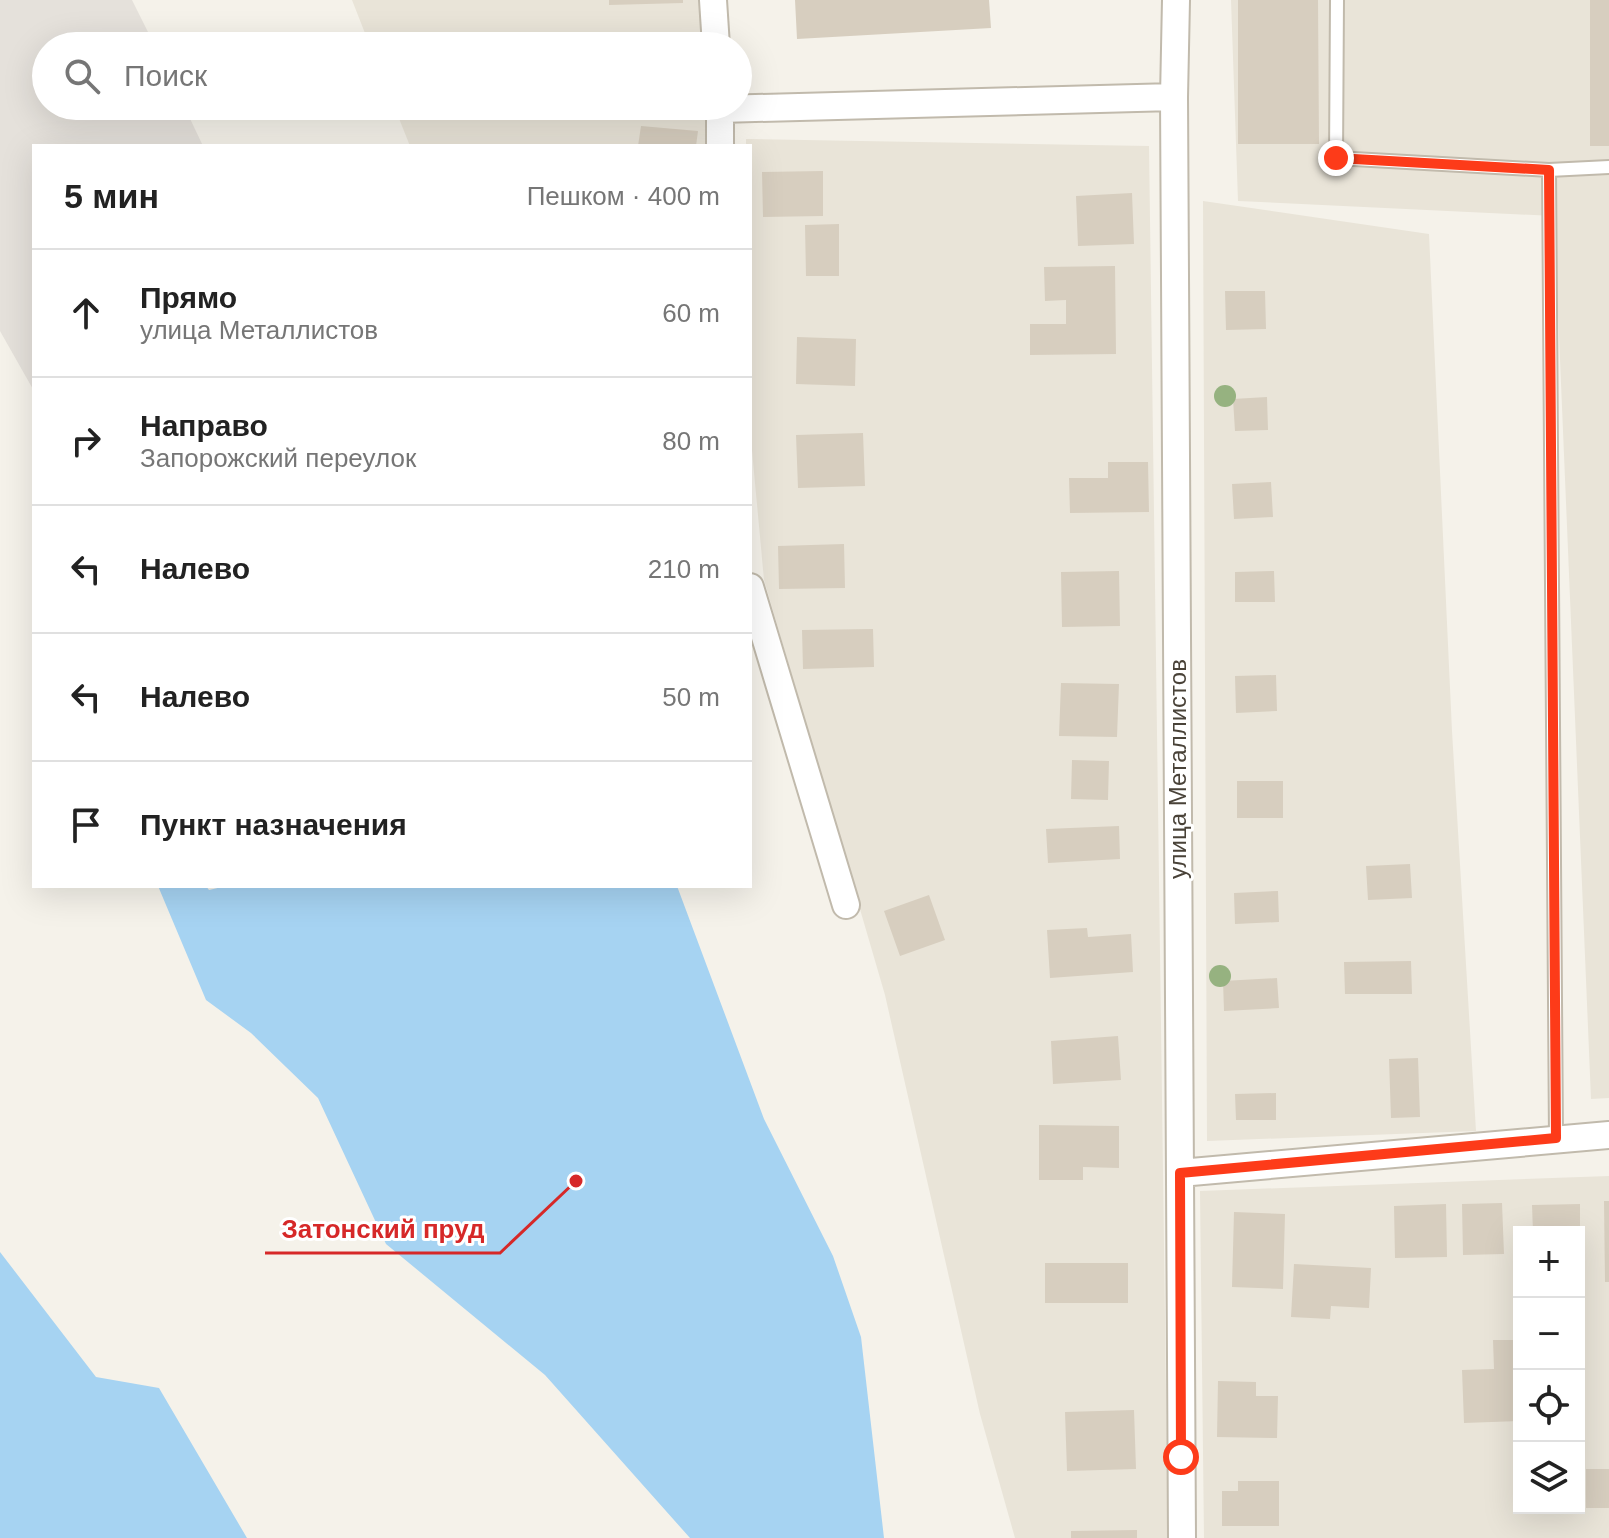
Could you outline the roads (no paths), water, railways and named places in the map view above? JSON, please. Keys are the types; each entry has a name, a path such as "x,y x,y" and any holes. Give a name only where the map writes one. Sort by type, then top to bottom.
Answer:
{"street":[{"path":"713,0 715,32"},
{"name":"улица Металлистов","path":"1176,0 1182,1538"},
{"path":"752,107 1174,97"},
{"path":"720,120 720,144"},
{"path":"752,594 846,905"},
{"path":"1180,1173 1609,1135"}],"lane":[{"path":"1337,0 1336,158 1549,170 1609,167"},
{"path":"1549,170 1556,1138"}],"water":[{"path":"159,888 678,888 764,1119 833,1256 861,1337 884,1538 690,1538 545,1375 386,1244 318,1098 251,1033 206,1000"},
{"path":"0,1252 96,1377 159,1388 247,1538 0,1538"}],"place":[{"name":"Затонский пруд","path":"576,1181"}]}
